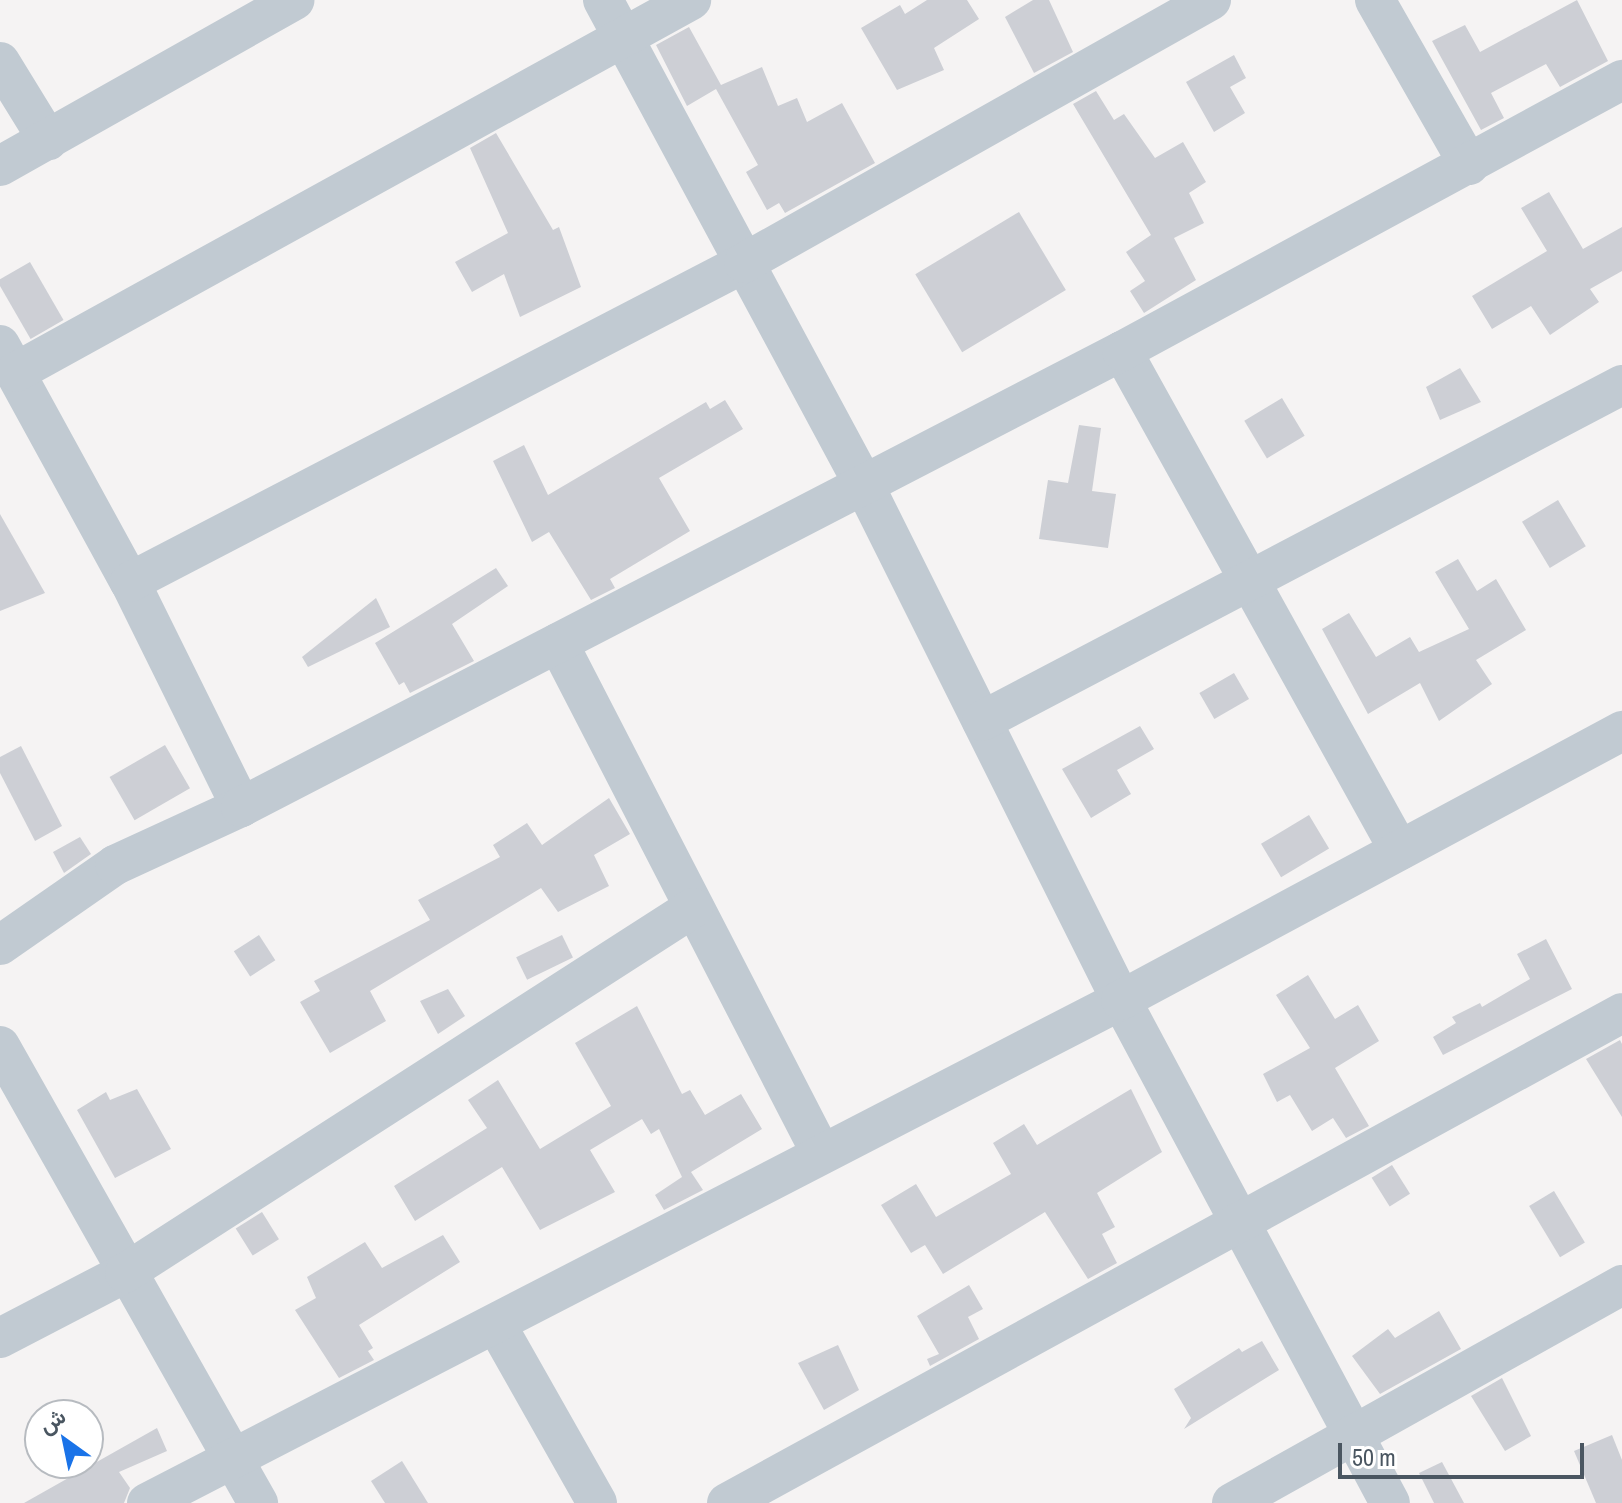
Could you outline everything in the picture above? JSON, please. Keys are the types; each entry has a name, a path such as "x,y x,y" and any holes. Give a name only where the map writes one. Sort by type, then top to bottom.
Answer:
{"street":[{"path":"603,0 864,485 1121,1000 1390,1503"},
{"path":"241,807 130,582 8,358 691,0"},
{"path":"130,582 744,263 1211,0"},
{"path":"1375,0 1469,165"},
{"path":"0,166 290,1"},
{"path":"0,62 48,140"},
{"path":"0,945 115,865 241,807 1122,351 1622,80"},
{"path":"1122,351 1399,850"},
{"path":"982,721 1622,385"},
{"path":"558,643 820,1151"},
{"path":"147,1503 234,1454 497,1326 820,1151 1121,1000 1622,731"},
{"path":"0,1338 125,1273 693,908"},
{"path":"727,1503 1238,1220 1622,1013"},
{"path":"0,1046 125,1273 234,1454 258,1503"},
{"path":"1232,1503 1622,1285"},
{"path":"497,1326 597,1503"}],"building":[{"path":"927,0 967,0 979,19 934,48 944,70 897,90 861,28 900,5 905,14"},
{"path":"1033,0 1049,0 1073,52 1034,73 1005,17"},
{"path":"1577,0 1608,61 1560,87 1546,64 1491,93 1504,118 1481,130 1432,41 1465,25 1480,52"},
{"path":"689,27 721,85 762,67 778,106 797,98 807,122 842,103 875,163 785,213 779,203 767,210 746,172 758,165 716,89 687,106 656,45"},
{"path":"1234,55 1246,78 1230,87 1245,113 1214,132 1186,82"},
{"path":"1096,91 1114,120 1124,114 1155,158 1183,142 1206,182 1189,193 1204,223 1174,238 1196,280 1144,313 1130,291 1145,281 1126,252 1151,235 1073,104"},
{"path":"496,133 553,230 559,227 581,287 520,317 504,274 472,292 455,262 508,233 470,148"},
{"path":"1549,192 1583,249 1622,227 1622,271 1590,289 1599,302 1550,335 1531,306 1492,329 1472,296 1547,251 1521,208"},
{"path":"1019,212 1066,290 962,352 915,274"},
{"path":"30,262 64,320 31,339 0,286 0,279"},
{"path":"1460,368 1481,402 1440,420 1426,387"},
{"path":"1282,398 1305,436 1267,458 1244,421"},
{"path":"725,400 743,429 659,478 690,531 610,579 615,588 591,600 549,532 532,542 493,461 524,445 548,495 706,402 710,409"},
{"path":"1079,425 1101,428 1092,491 1116,494 1108,548 1039,539 1048,480 1068,483"},
{"path":"1558,500 1586,546 1550,568 1522,522"},
{"path":"0,514 45,593 0,611"},
{"path":"1458,559 1477,591 1496,579 1526,630 1476,660 1492,684 1439,721 1420,683 1368,714 1322,629 1349,613 1376,657 1410,637 1419,652 1469,629 1435,572"},
{"path":"496,568 508,586 452,624 474,661 410,693 404,682 399,685 375,643"},
{"path":"376,598 390,627 308,667 302,657"},
{"path":"1234,673 1249,699 1214,719 1199,693"},
{"path":"1140,726 1154,749 1117,770 1131,794 1091,818 1062,769"},
{"path":"165,745 190,788 135,820 110,777"},
{"path":"21,746 62,826 35,841 0,773 0,757"},
{"path":"609,798 630,834 594,855 609,886 558,912 541,888 370,991 386,1021 330,1053 300,1002 320,991 314,981 430,920 418,900 500,857 493,845 527,823 542,845"},
{"path":"1309,815 1329,848 1281,877 1261,844"},
{"path":"80,837 91,854 64,873 53,852"},
{"path":"259,935 275,960 250,976 234,951"},
{"path":"562,935 573,957 527,980 516,957"},
{"path":"1546,939 1572,989 1443,1055 1433,1037 1456,1023 1452,1017 1480,1003 1482,1007 1530,979 1517,954"},
{"path":"1308,975 1335,1019 1358,1005 1379,1041 1335,1068 1369,1126 1346,1138 1333,1118 1312,1131 1290,1095 1277,1102 1263,1074 1310,1048 1276,995"},
{"path":"448,989 465,1016 438,1034 420,1001"},
{"path":"637,1006 682,1094 690,1090 705,1115 741,1094 762,1129 691,1172 703,1190 664,1210 655,1195 682,1177 659,1129 651,1134 642,1119 590,1150 615,1192 540,1230 502,1167 415,1221 394,1186 487,1128 468,1100 498,1080 540,1149 611,1106 575,1043"},
{"path":"1620,1040 1622,1044 1622,1117 1586,1059"},
{"path":"137,1089 171,1149 115,1178 77,1110 106,1092 110,1100"},
{"path":"1131,1089 1162,1152 1097,1193 1115,1227 1102,1234 1117,1263 1088,1279 1045,1212 943,1274 925,1245 911,1253 881,1205 916,1184 936,1217 1011,1174 993,1143 1024,1124 1037,1145"},
{"path":"1392,1165 1410,1194 1390,1207 1372,1178"},
{"path":"1554,1191 1585,1242 1560,1257 1529,1206"},
{"path":"262,1212 279,1239 253,1256 236,1228"},
{"path":"443,1235 460,1262 359,1325 373,1348 368,1351 374,1360 339,1378 295,1310 316,1298 307,1277 365,1242 382,1268"},
{"path":"969,1285 983,1309 968,1317 979,1339 930,1366 927,1359 939,1354 917,1316"},
{"path":"1439,1311 1461,1349 1380,1394 1352,1356 1388,1329 1395,1338"},
{"path":"1262,1341 1279,1370 1184,1429 1191,1418 1174,1389 1239,1348 1242,1352"},
{"path":"838,1345 859,1390 824,1410 798,1363"},
{"path":"1502,1378 1531,1436 1505,1451 1471,1396"},
{"path":"157,1428 167,1451 119,1472 130,1488 124,1503 24,1503 67,1479 104,1479 104,1458"},
{"path":"1612,1435 1622,1460 1622,1503 1596,1503 1574,1451"},
{"path":"402,1461 428,1503 385,1503 371,1481"},
{"path":"1442,1462 1464,1503 1434,1503 1419,1473"}]}
